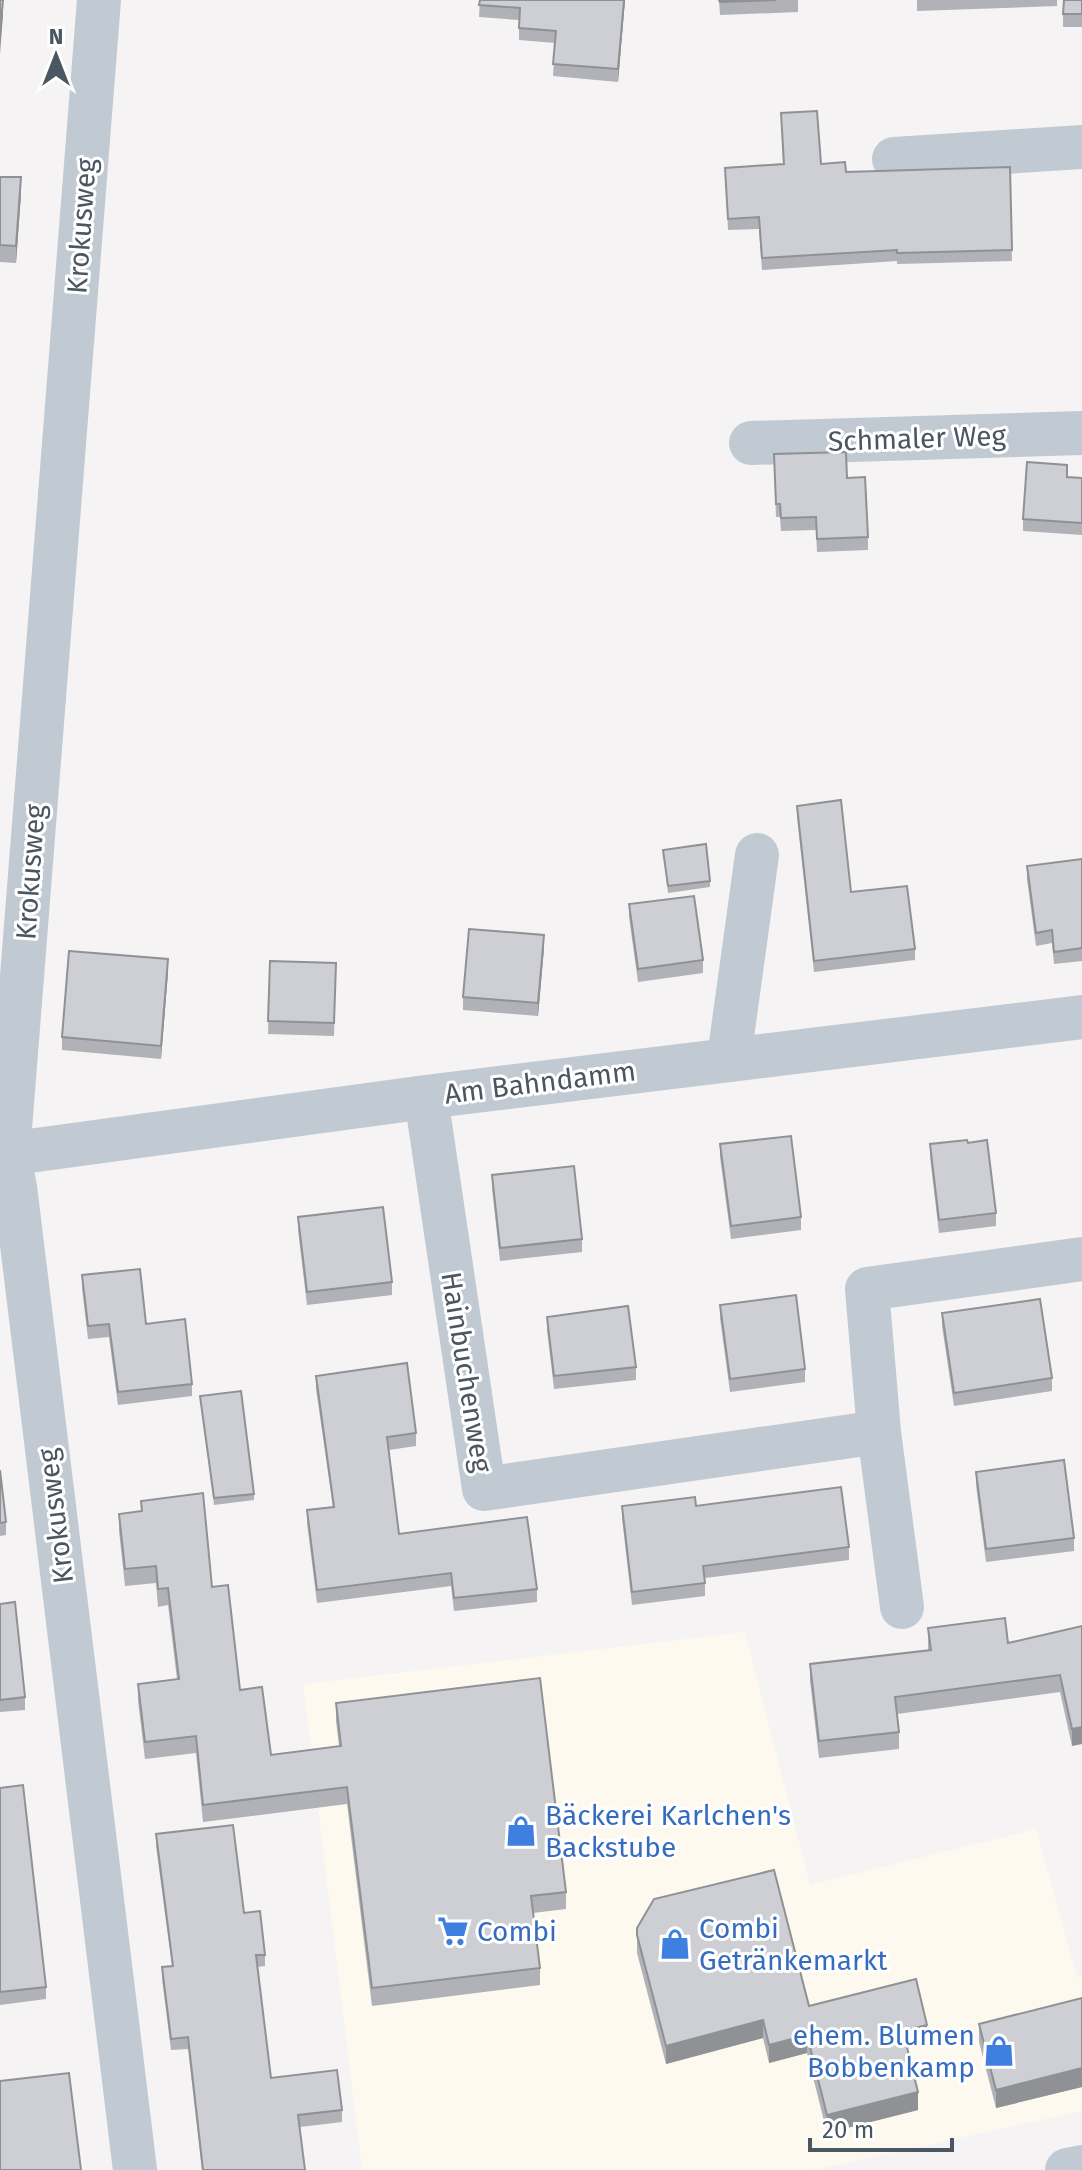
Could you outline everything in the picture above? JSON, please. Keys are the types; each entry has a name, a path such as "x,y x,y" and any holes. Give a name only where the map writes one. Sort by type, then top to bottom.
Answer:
{"street":[{"name":"Krokusweg","path":"99,0 4,1155 19,1219 135,2170"},
{"path":"894,159 1082,147"},
{"name":"Schmaler Weg","path":"751,443 1082,433"},
{"path":"729,1058 757,855"},
{"name":"Am Bahndamm","path":"4,1155 729,1058 1082,1017"},
{"name":"Hainbuchenweg","path":"426,1097 484,1489 879,1432"},
{"path":"902,1607 879,1432 867,1289 1082,1259"},
{"path":"1067,2170 1082,2167"}],"shaded area":[{"path":"745,1632 810,1885 1036,1829 1077,1977 1082,1976 1082,2111 814,2170 362,2170 303,1684"}],"building":[{"path":"0,0 3,0 0,36"},
{"path":"480,0 624,0 618,69 553,64 556,31 519,28 520,8 479,5"},
{"path":"719,0 776,0 720,2"},
{"path":"1064,0 1082,0 1082,14 1063,14"},
{"path":"817,111 821,164 845,162 846,172 1010,167 1012,250 897,253 897,250 762,258 759,217 728,219 725,168 784,164 781,113"},
{"path":"0,177 21,177 16,246 0,245"},
{"path":"846,452 847,478 865,477 868,537 817,539 816,517 781,518 780,504 776,504 774,454"},
{"path":"1027,462 1067,465 1067,477 1082,478 1082,523 1023,519"},
{"path":"841,800 851,892 907,886 915,949 814,961 797,806"},
{"path":"706,844 710,881 668,886 663,850"},
{"path":"1082,859 1082,948 1054,952 1052,930 1036,933 1027,866"},
{"path":"694,896 703,960 638,969 629,904"},
{"path":"469,929 544,935 538,1003 463,997"},
{"path":"69,951 168,959 161,1046 62,1037"},
{"path":"270,961 336,963 334,1023 268,1021"},
{"path":"791,1136 801,1217 731,1226 720,1144"},
{"path":"967,1140 968,1143 987,1140 996,1213 939,1220 930,1144"},
{"path":"574,1166 582,1239 500,1248 492,1175"},
{"path":"383,1207 392,1282 307,1292 298,1217"},
{"path":"140,1269 146,1324 185,1319 192,1384 118,1392 109,1324 88,1326 82,1275"},
{"path":"796,1295 805,1369 730,1379 720,1305"},
{"path":"1040,1299 1052,1378 954,1393 942,1313"},
{"path":"628,1306 636,1367 554,1376 547,1317"},
{"path":"407,1363 416,1433 387,1437 399,1534 527,1517 537,1589 454,1598 451,1573 317,1590 307,1510 334,1507 316,1376"},
{"path":"241,1391 254,1494 214,1498 200,1396"},
{"path":"1064,1460 1074,1538 986,1549 976,1472"},
{"path":"0,1470 6,1522 0,1523"},
{"path":"841,1487 849,1547 703,1566 705,1583 632,1592 622,1506 695,1497 696,1506"},
{"path":"203,1493 212,1587 228,1585 240,1690 262,1687 271,1755 341,1746 336,1703 540,1678 566,1892 531,1896 540,1968 372,1988 347,1787 203,1805 196,1736 145,1742 138,1684 179,1679 168,1588 158,1589 156,1566 125,1569 119,1514 142,1511 141,1501"},
{"path":"15,1602 25,1697 0,1700 0,1604"},
{"path":"1005,1618 1008,1643 1082,1626 1082,1727 1072,1729 1060,1675 895,1697 899,1732 819,1741 810,1664 931,1650 928,1628"},
{"path":"23,1785 46,1987 0,1992 0,1788"},
{"path":"233,1825 244,1913 260,1911 265,1955 256,1955 271,2078 337,2070 342,2110 298,2115 305,2170 203,2170 188,2037 171,2039 162,1967 173,1966 156,1834"},
{"path":"774,1870 809,2006 916,1979 927,2025 903,2031 918,2092 827,2115 807,2035 769,2045 763,2020 666,2046 637,1935 637,1928 654,1899"},
{"path":"1082,1998 1082,2068 996,2090 979,2024"},
{"path":"69,2073 81,2170 0,2170 0,2081"}],"place":[{"name":"Bäckerei Karlchen's Backstube","path":"521,1831"},
{"name":"Combi","path":"453,1931"},
{"name":"Combi Getränkemarkt","path":"675,1944"},
{"name":"ehem. Blumen Bobbenkamp","path":"999,2051"}]}
